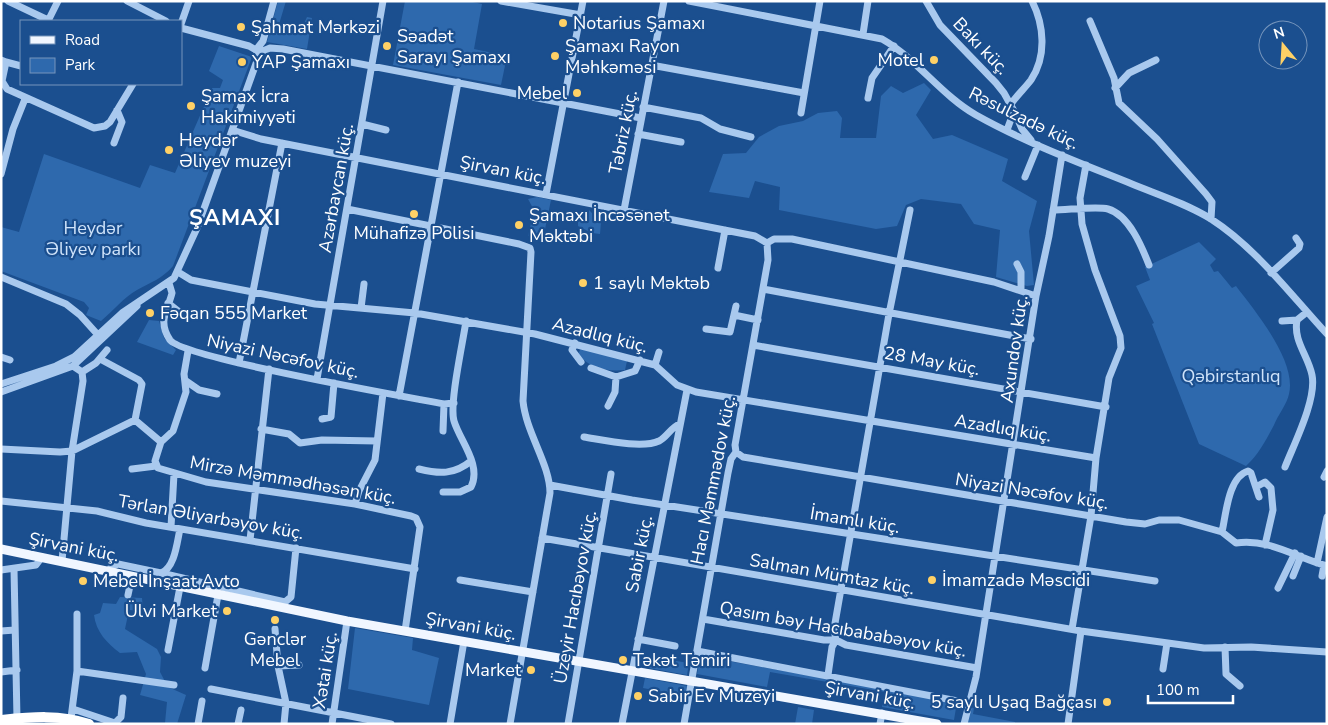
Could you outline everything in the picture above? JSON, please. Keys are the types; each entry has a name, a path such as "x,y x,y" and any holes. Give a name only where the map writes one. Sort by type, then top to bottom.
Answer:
{"highway":[{"path":"1,720 72,714 89,724"}],"main road":[{"name":"Şirvani küç.","path":"1,549 347,621 937,724"}],"street":[{"path":"8,1 46,20"},
{"path":"48,20 58,1"},
{"path":"127,1 164,20"},
{"path":"182,23 189,1"},
{"path":"3,381 67,361 122,313 169,283 178,272 197,228 257,64 257,51 263,41 274,1"},
{"name":"Azərbaycan küç.","path":"317,379 383,1"},
{"path":"501,1 581,15"},
{"path":"546,194 583,1"},
{"name":"Təbriz küç.","path":"624,210 664,1"},
{"name":"Rəsulzadə küç.","path":"689,1 882,39 894,46 966,108 1035,144 1169,199 1211,219 1238,239 1327,334"},
{"path":"740,11 742,1"},
{"path":"801,113 820,1"},
{"path":"864,34 868,1"},
{"name":"Bakı küç.","path":"926,1 940,25 996,83 1012,108 1022,129 1035,144"},
{"path":"1007,130 1012,108 1038,65 1043,34 1042,25 1032,1"},
{"path":"1090,21 1116,88 1119,103 1157,139 1206,194 1212,202 1211,219"},
{"path":"182,26 249,46 257,51 276,48 641,118"},
{"path":"868,98 872,78 894,46"},
{"path":"1116,88 1129,73 1156,60"},
{"path":"20,66 4,61 2,80 4,92 94,128 105,126 132,85"},
{"path":"652,65 804,93"},
{"path":"399,396 458,82"},
{"path":"1,174 13,130 25,99"},
{"path":"643,107 701,118 727,132 751,137"},
{"path":"114,143 122,122 117,110"},
{"path":"362,124 386,130"},
{"name":"Şirvan küç.","path":"232,130 282,143 755,236 766,243"},
{"path":"638,134 681,142"},
{"path":"239,363 282,143"},
{"path":"1025,177 1035,144"},
{"name":"Axundov küç.","path":"964,724 977,668 986,616 1023,392 1036,296 1062,155"},
{"path":"1072,630 1091,516 1096,458 1106,407 1109,378 1120,352 1121,343 1095,270 1080,210 1080,189 1086,165"},
{"path":"1053,210 1103,208 1118,214 1138,241 1149,265"},
{"path":"347,209 519,244 530,248 532,263 524,408 550,485 510,724"},
{"path":"828,675 832,647 836,640 834,629 889,314 910,210"},
{"path":"718,268 724,230"},
{"path":"1271,273 1299,248 1300,244 1296,238"},
{"path":"766,243 774,239 792,239 1021,289 1036,296"},
{"name":"Hacı Məmmədov küç.","path":"684,724 729,465 736,452 735,445 768,260 766,243"},
{"path":"1017,264 1021,272 1021,289"},
{"name":"Azadlıq küç.","path":"178,272 191,280 330,306 415,313 527,332 575,343 655,365 677,385 688,390 743,401 1096,458"},
{"path":"1,277 66,304 80,315 98,335"},
{"name":"Niyazi Nəcəfov küç.","path":"169,283 172,293 164,317 167,335 173,344 188,351 383,393 444,404 454,403"},
{"path":"361,308 364,284"},
{"path":"763,289 1031,339"},
{"path":"1,392 73,366 90,353 144,299"},
{"path":"168,303 178,311"},
{"path":"706,329 730,332 736,306"},
{"path":"1282,321 1297,320 1307,312"},
{"path":"734,315 758,320"},
{"path":"1285,467 1308,404 1313,383 1309,364 1296,336 1297,320"},
{"path":"443,492 460,492 471,487 474,478 471,462 454,421 454,403 466,321"},
{"path":"575,343 572,350 581,362"},
{"name":"28 May küç.","path":"753,346 1106,407"},
{"path":"82,372 100,359 107,350"},
{"path":"132,469 156,466 155,458 161,442 173,430 186,392 184,368 188,351"},
{"path":"655,365 659,352"},
{"path":"1,357 10,360"},
{"path":"100,359 139,380 142,384 135,420"},
{"path":"591,368 616,377 635,371 640,360"},
{"path":"62,561 72,450 83,381 82,372 73,366"},
{"path":"250,540 269,369"},
{"path":"608,406 615,392 616,377"},
{"path":"186,381 199,390 217,394"},
{"path":"322,419 331,417 334,383"},
{"name":"Sabir küç.","path":"622,724 653,557 688,390"},
{"path":"355,504 358,491 375,460 383,393"},
{"path":"443,431 444,404"},
{"path":"135,420 161,442"},
{"path":"1,449 60,452 72,450 135,420"},
{"path":"584,436 608,442 654,443 661,440 680,424"},
{"path":"261,429 289,434 300,443 315,440 377,441"},
{"name":"Niyazi Nəcəfov küç.","path":"736,452 743,457 1139,524 1168,519 1179,520 1222,532 1236,543 1265,545 1323,565"},
{"path":"419,469 445,473 464,468 471,462"},
{"name":"Mirzə Məmmədhəsən küç.","path":"156,466 174,474 206,482 355,504 416,518 420,528 414,569"},
{"path":"1222,532 1236,481 1241,474 1248,471 1253,476 1259,497"},
{"path":"171,527 174,474"},
{"name":"Üzeyir Hacıbəyov küç.","path":"568,724 611,474"},
{"path":"1256,487 1265,482 1271,488 1273,510 1265,545"},
{"name":"İmamlı küç.","path":"550,485 606,496 851,535 1155,581"},
{"name":"Tərlan Əliyarbəyov küç.","path":"1,501 97,511 180,529 414,569"},
{"path":"1322,576 1327,517"},
{"path":"161,574 170,566 180,529"},
{"name":"Salman Mümtaz küç.","path":"542,538 1072,630 1204,648 1251,647 1327,652"},
{"path":"110,571 114,565 122,565 285,602 291,597 296,548"},
{"path":"1293,576 1298,555"},
{"path":"1278,588 1298,555"},
{"path":"1,570 36,565 42,558"},
{"path":"14,569 17,718"},
{"path":"405,631 414,569"},
{"path":"128,595 132,576"},
{"path":"460,580 533,592"},
{"path":"168,650 180,587"},
{"path":"205,668 218,595"},
{"path":"77,614 77,671 72,714 115,723 121,718 123,698"},
{"name":"Qasım bəy Hacıbababəyov küç.","path":"703,619 824,640 836,640 846,645 977,668"},
{"name":"Xətai küç.","path":"332,724 347,621"},
{"path":"275,629 278,666 286,703 284,724"},
{"path":"1,631 15,630"},
{"path":"1068,724 1081,631"},
{"path":"638,639 675,646"},
{"path":"450,724 464,641"},
{"path":"1163,669 1167,643"},
{"path":"1225,647 1226,674 1240,686"},
{"path":"698,651 968,703"},
{"path":"278,666 299,665"},
{"path":"1,672 17,670"},
{"path":"77,671 174,685"},
{"path":"211,690 390,724"},
{"path":"198,724 202,702"},
{"path":"238,724 241,710"},
{"path":"880,724 882,713"}],"green space":[{"path":"278,1 286,1 277,31 292,35 294,27 302,28 307,17 312,18 307,49 267,42"},
{"path":"405,1 468,1 482,4 474,49 507,56 501,85 393,65"},
{"name":"Heydər Əliyev parkı","path":"219,46 252,57 173,266 156,280 132,293 101,321 86,315 89,308 84,302 1,271 1,227 19,232 44,154 140,188 150,165 175,173 212,88 220,88 223,80 209,71"},
{"path":"924,83 931,90 916,115 933,139 952,135 1008,159 1002,181 1037,201 1029,231 1034,285 1027,286 996,277 1000,230 974,224 961,204 921,199 906,205 897,226 876,229 779,210 780,187 755,181 749,198 709,192 723,154 746,153 759,137 779,126 803,121 818,113 837,111 842,118 840,138 876,138 881,96 891,86 903,93"},
{"path":"537,197 551,200 543,239 528,236 534,210 528,199"},
{"path":"589,210 601,222 600,234 592,233 578,226 578,221 586,222"},
{"name":"Qəbirstanlıq","path":"1199,242 1216,259 1210,265 1214,272 1218,271 1232,288 1236,286 1273,337 1287,367 1290,381 1289,394 1284,406 1262,447 1246,466 1199,444 1152,324 1154,323 1136,286 1150,280 1145,267"},
{"path":"149,320 159,321 164,338 176,350 173,355 137,342"},
{"path":"581,348 627,361 625,370 605,370 587,363 578,354"},
{"path":"120,597 142,598 143,611 129,610 125,629 157,649 161,657 160,672 168,687 186,695 177,724 153,724 165,723 167,702 140,695 146,674 137,652 120,653 107,641 97,627 94,615 100,613 103,603 116,604"},
{"path":"355,628 413,638 412,650 439,658 429,705 348,689"},
{"path":"645,656 689,663 687,675 643,667"},
{"path":"700,656 957,702 954,720 882,707 885,692 770,672 767,687 697,674"},
{"path":"645,678 687,686 685,696 643,688"},
{"path":"798,707 814,710 812,724 795,724"},
{"path":"970,707 974,708 973,714 1015,722 1015,724 967,723"}],"place":[{"name":"Notarius Şamaxı","path":"563,23"},
{"name":"Şahmat Mərkəzi","path":"241,27"},
{"name":"Səadət Sarayı Şamaxı","path":"387,46"},
{"name":"Şamaxı Rayon Məhkəməsi","path":"555,56"},
{"name":"Motel","path":"934,60"},
{"name":"YAP Şamaxı","path":"242,62"},
{"name":"Mebel","path":"577,93"},
{"name":"Şamax İcra Hakimiyyəti","path":"191,106"},
{"name":"Heydər Əliyev muzeyi","path":"169,150"},
{"name":"Mühafizə Polisi","path":"414,214"},
{"name":"Şamaxı İncəsənət Məktəbi","path":"519,225"},
{"name":"1 saylı Məktəb","path":"583,283"},
{"name":"Fəqan 555 Market","path":"150,313"},
{"name":"İmamzadə Məscidi","path":"932,580"},
{"name":"Mebel İnşaat Avto","path":"83,581"},
{"name":"Ülvi Market","path":"227,611"},
{"name":"Gənclər Mebel","path":"275,620"},
{"name":"Təkət Təmiri","path":"623,660"},
{"name":"Market","path":"531,670"},
{"name":"Sabir Ev Muzeyi","path":"638,696"},
{"name":"5 saylı Uşaq Bağçası","path":"1107,702"}],"district":[{"name":"ŞAMAXI","path":"235,218"}]}
